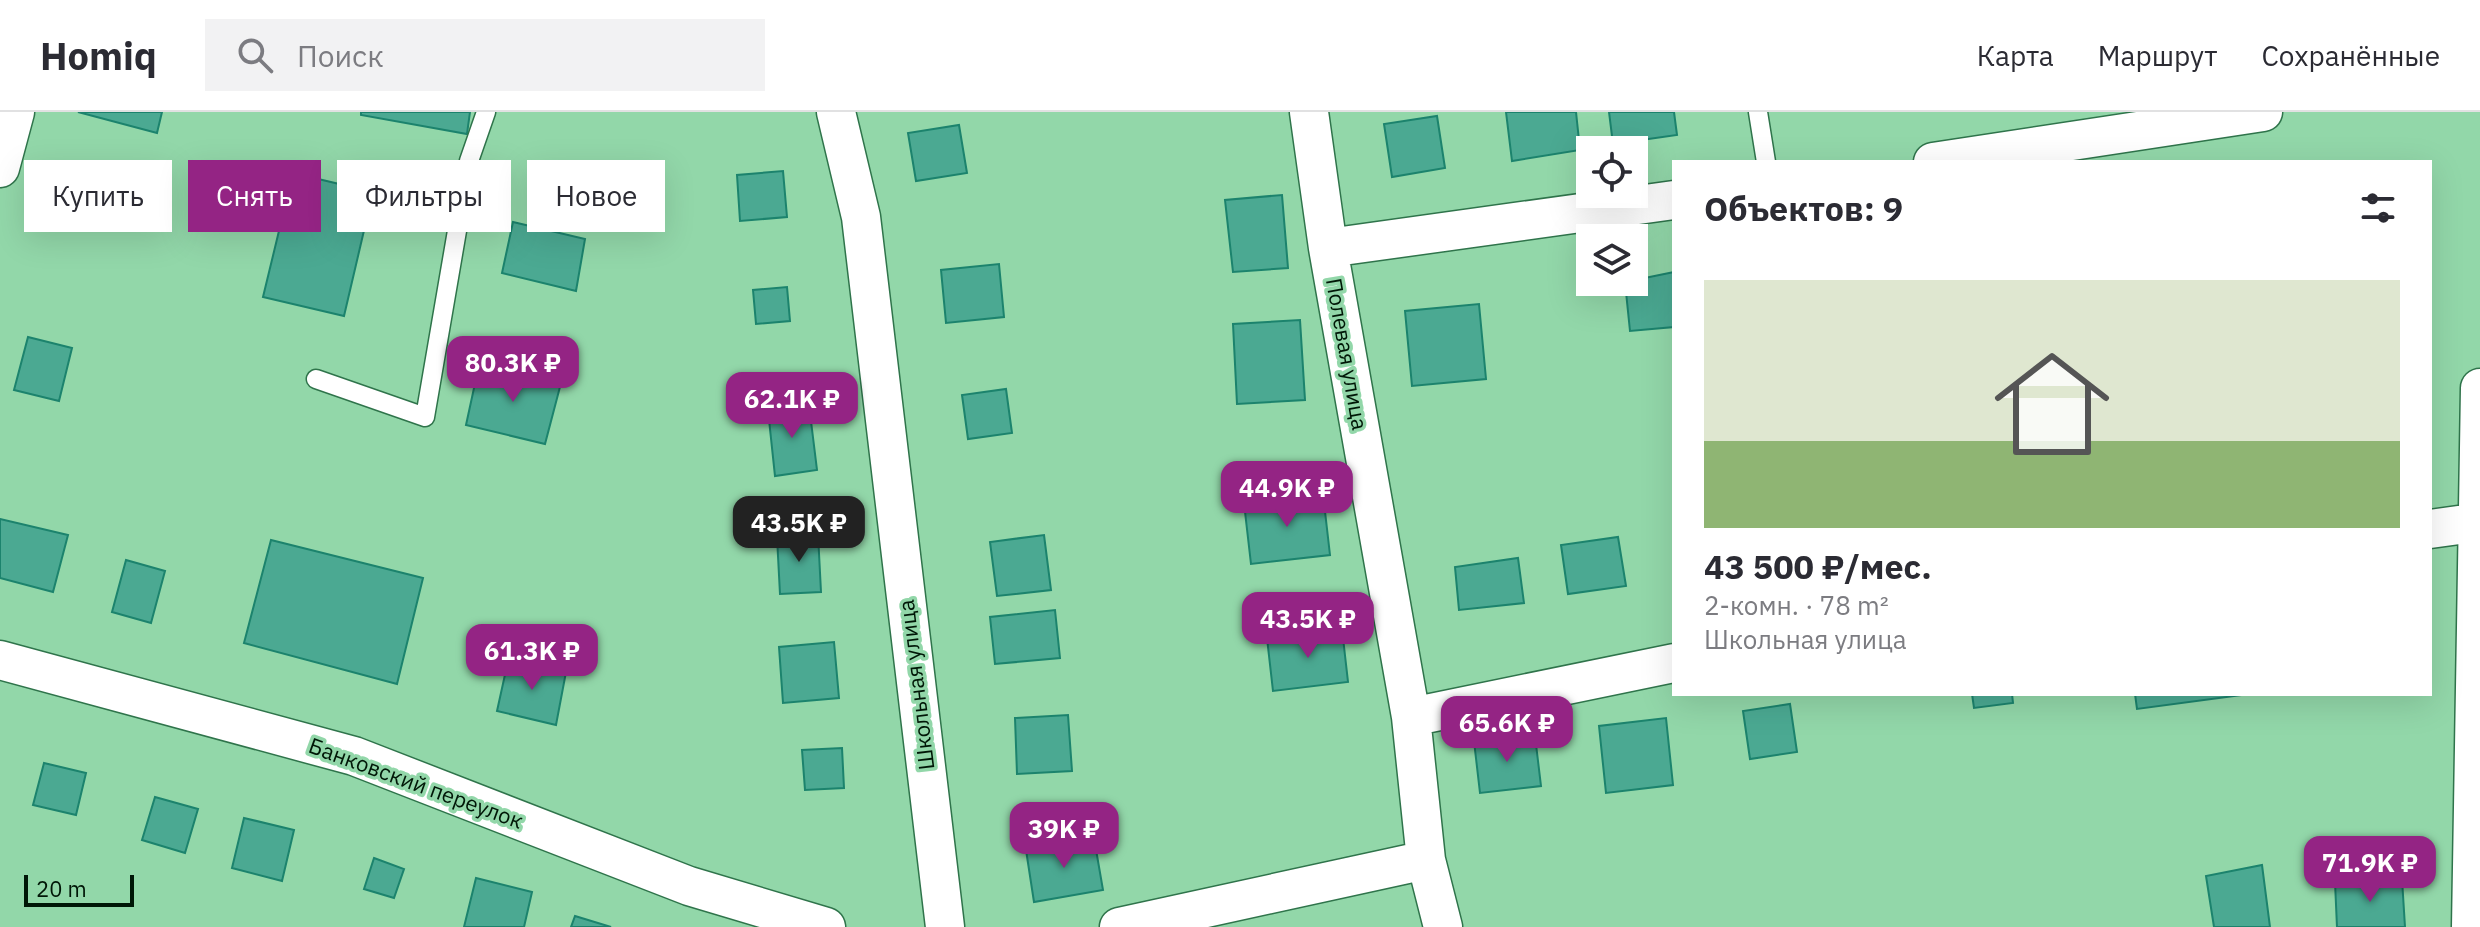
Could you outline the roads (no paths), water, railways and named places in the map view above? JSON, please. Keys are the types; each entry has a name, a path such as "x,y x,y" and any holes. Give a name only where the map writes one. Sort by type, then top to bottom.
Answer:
{"street":[{"path":"0,168 15,112"},
{"name":"Школьная улица","path":"836,112 861,217 945,927"},
{"name":"Полевая улица","path":"1309,112 1328,248 1411,717 1426,860 1443,927"},
{"path":"1946,160 2263,112"},
{"path":"1328,248 1672,200"},
{"path":"2471,927 2480,388"},
{"path":"2432,529 2478,521"},
{"name":"Банковский переулок","path":"0,660 354,756 689,886 826,927"},
{"path":"1411,717 1672,663"},
{"path":"1119,927 1426,860"}],"lane":[{"path":"316,379 425,417 469,161 486,112"},
{"path":"1758,112 1766,160"}]}
